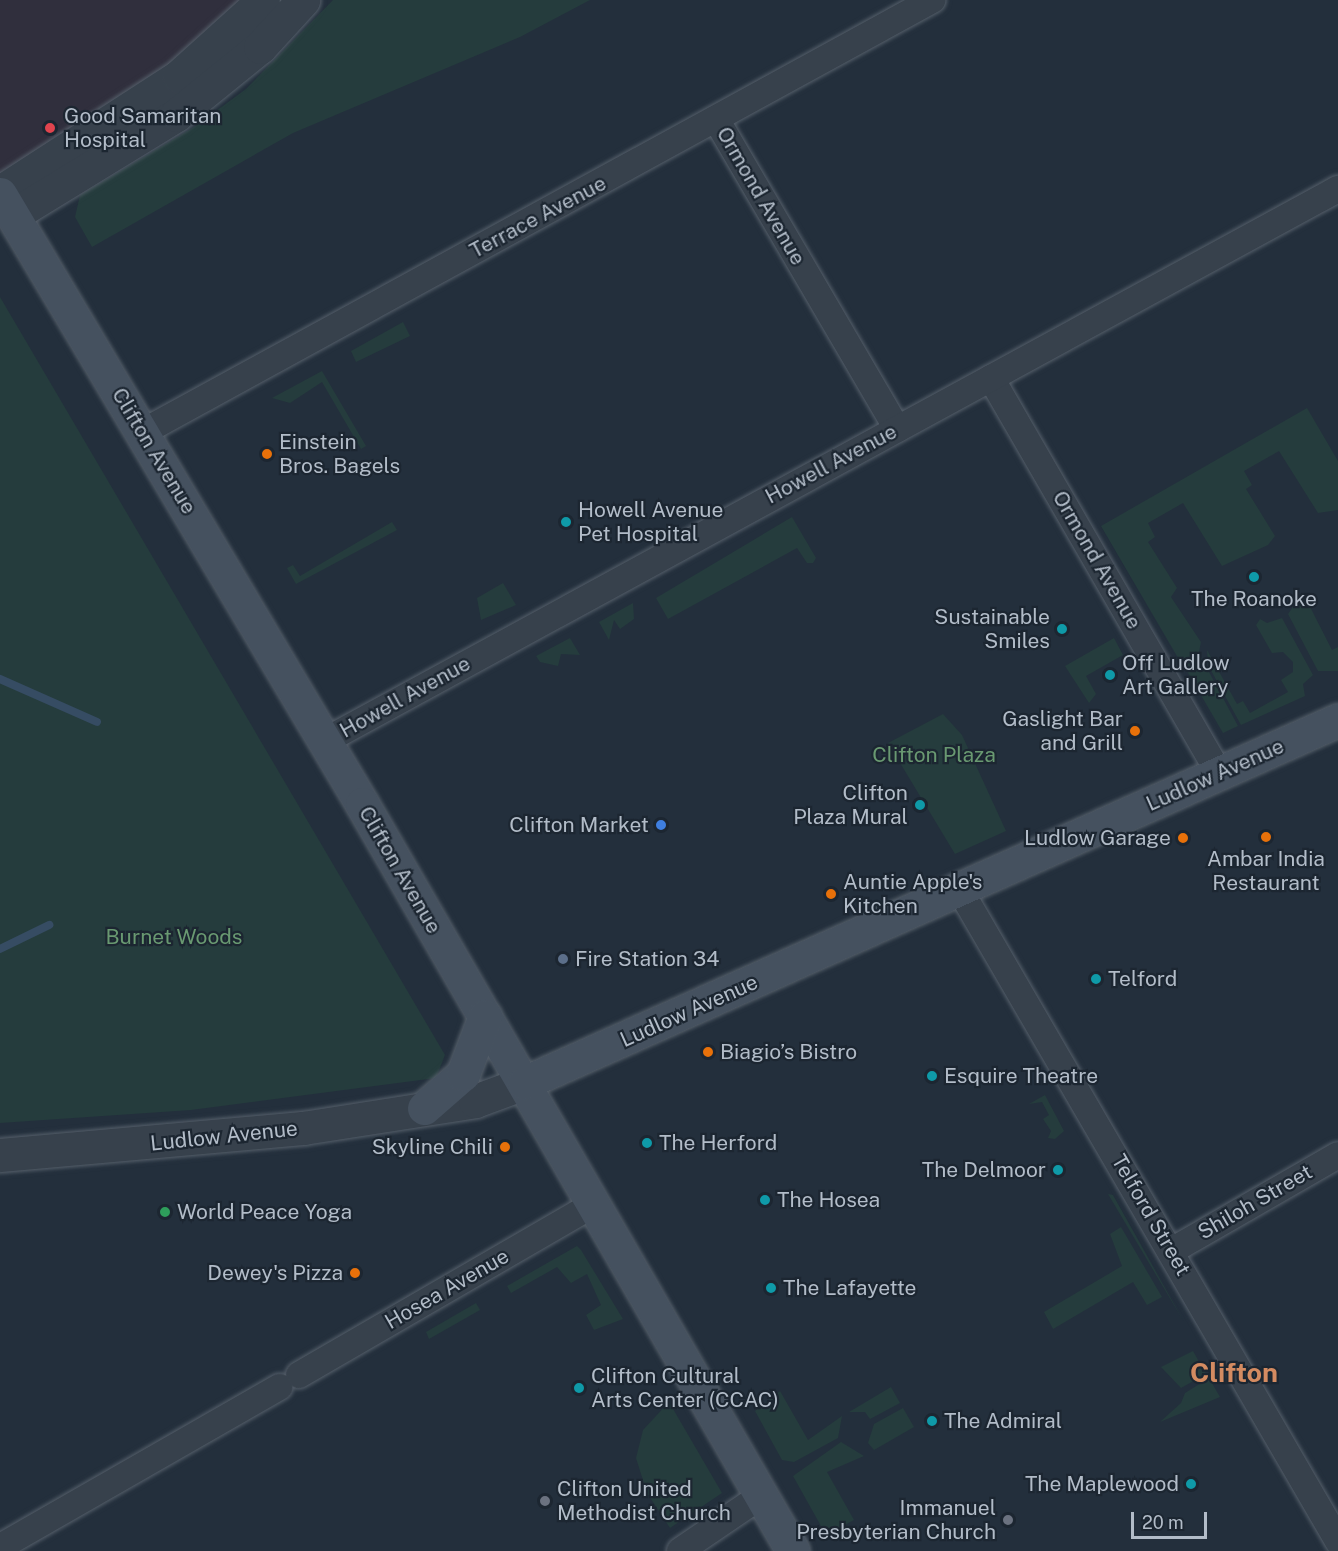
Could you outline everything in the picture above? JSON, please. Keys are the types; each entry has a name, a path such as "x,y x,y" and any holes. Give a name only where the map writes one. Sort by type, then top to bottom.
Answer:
{"main road":[{"name":"Clifton Avenue","path":"4,200 325,741 793,1551"},
{"name":"Ludlow Avenue","path":"524,1083 1338,720"},
{"path":"424,1108 463,1074 484,1016"}],"street":[{"path":"4,200 179,76 263,0"},
{"path":"4,200 177,115 260,47 303,0"},
{"name":"Terrace Avenue","path":"143,432 933,0"},
{"name":"Ormond Avenue","path":"717,119 897,429"},
{"name":"Howell Avenue","path":"325,741 1338,189"},
{"name":"Ormond Avenue","path":"991,378 1220,773"},
{"name":"Telford Street","path":"960,890 1173,1250 1338,1541"},
{"name":"Ludlow Avenue","path":"0,1155 303,1128 475,1101 524,1083"},
{"name":"Shiloh Street","path":"1173,1250 1338,1155"},
{"name":"Hosea Avenue","path":"0,1547 594,1204"},
{"path":"680,1551 761,1496"}],"shaded area":[{"name":"Good Samaritan Hospital","path":"0,0 263,0 0,192"}],"green space":[{"path":"333,0 590,0 520,37 293,133 92,247 75,217 80,195 194,127 246,89"},
{"name":"Burnet Woods","path":"0,297 445,1055 436,1078 191,1110 0,1123"},
{"path":"403,322 410,336 356,362 351,351"},
{"path":"322,371 366,446 361,449 322,382 290,403 272,398"},
{"path":"1307,408 1338,461 1338,510 1318,513 1279,451 1244,471 1252,485 1246,489 1275,536 1268,545 1222,566 1183,503 1148,523 1155,537 1148,542 1177,588 1171,597 1201,642 1199,652 1181,663 1101,526"},
{"path":"792,517 816,558 813,563 807,563 797,548 668,619 656,598"},
{"path":"392,522 397,530 296,584 287,568 293,565 300,576"},
{"path":"503,583 516,605 481,620 477,598"},
{"path":"1300,597 1305,597 1332,650 1338,647 1338,671 1318,671 1288,614"},
{"path":"633,603 634,619 620,629 614,620 609,640 599,622"},
{"path":"1282,618 1313,675 1303,684 1305,696 1241,725 1208,665 1207,650 1237,704 1243,701 1250,713 1288,692 1281,680 1293,672 1293,662 1283,652 1272,653 1256,625 1260,619 1267,623"},
{"path":"570,638 580,655 561,654 558,666 540,662 536,656"},
{"path":"1114,638 1123,655 1086,676 1096,694 1089,703 1065,666"},
{"path":"1201,657 1238,726 1223,733 1184,666"},
{"name":"Clifton Plaza","path":"943,714 962,735 1006,831 955,854 888,743"},
{"path":"1045,1095 1064,1131 1055,1139 1048,1138 1051,1131 1043,1119 1049,1115 1042,1102 1029,1104"},
{"path":"1108,1194 1113,1195 1184,1322"},
{"path":"1121,1227 1162,1297 1147,1305 1133,1282 1053,1329 1044,1312 1122,1266 1110,1234"},
{"path":"577,1246 623,1319 594,1330 586,1315 601,1305 587,1274 571,1283 557,1267 511,1293 507,1286"},
{"path":"476,1303 480,1310 429,1339 426,1332"},
{"path":"1193,1351 1206,1374 1181,1388 1161,1367"},
{"path":"1209,1378 1220,1397 1160,1422 1181,1403 1185,1393"},
{"path":"891,1387 900,1403 870,1419 865,1412 849,1412"},
{"path":"780,1391 808,1440 842,1416 838,1438 794,1462 782,1460 755,1411"},
{"path":"669,1402 722,1493 670,1528 647,1493 636,1458 643,1430"},
{"path":"903,1408 914,1427 874,1450 868,1443 874,1424"},
{"path":"841,1442 864,1456 827,1472 854,1520 826,1535 793,1476"}],"waterway":[{"path":"0,679 97,722"},
{"path":"0,949 49,925"}],"place":[{"name":"Good Samaritan Hospital","path":"50,128"},
{"name":"Einstein Bros. Bagels","path":"267,454"},
{"name":"Howell Avenue Pet Hospital","path":"566,522"},
{"name":"The Roanoke","path":"1254,577"},
{"name":"Sustainable Smiles","path":"1062,629"},
{"name":"Off Ludlow Art Gallery","path":"1110,675"},
{"name":"Gaslight Bar and Grill","path":"1135,731"},
{"name":"Clifton Plaza Mural","path":"920,805"},
{"name":"Clifton Market","path":"661,825"},
{"name":"Ambar India Restaurant","path":"1266,837"},
{"name":"Ludlow Garage","path":"1183,838"},
{"name":"Auntie Apple's Kitchen","path":"831,894"},
{"name":"Fire Station 34","path":"563,959"},
{"name":"Telford","path":"1096,979"},
{"name":"Biagio’s Bistro","path":"708,1052"},
{"name":"Esquire Theatre","path":"932,1076"},
{"name":"The Herford","path":"647,1143"},
{"name":"Skyline Chili","path":"505,1147"},
{"name":"The Delmoor","path":"1058,1170"},
{"name":"The Hosea","path":"765,1200"},
{"name":"World Peace Yoga","path":"165,1212"},
{"name":"Dewey's Pizza","path":"355,1273"},
{"name":"The Lafayette","path":"771,1288"},
{"name":"Clifton Cultural Arts Center (CCAC)","path":"579,1388"},
{"name":"The Admiral","path":"932,1421"},
{"name":"The Maplewood","path":"1191,1484"},
{"name":"Clifton United Methodist Church","path":"545,1501"},
{"name":"Immanuel Presbyterian Church","path":"1008,1520"}],"district":[{"name":"Clifton","path":"1234,1373"}]}
